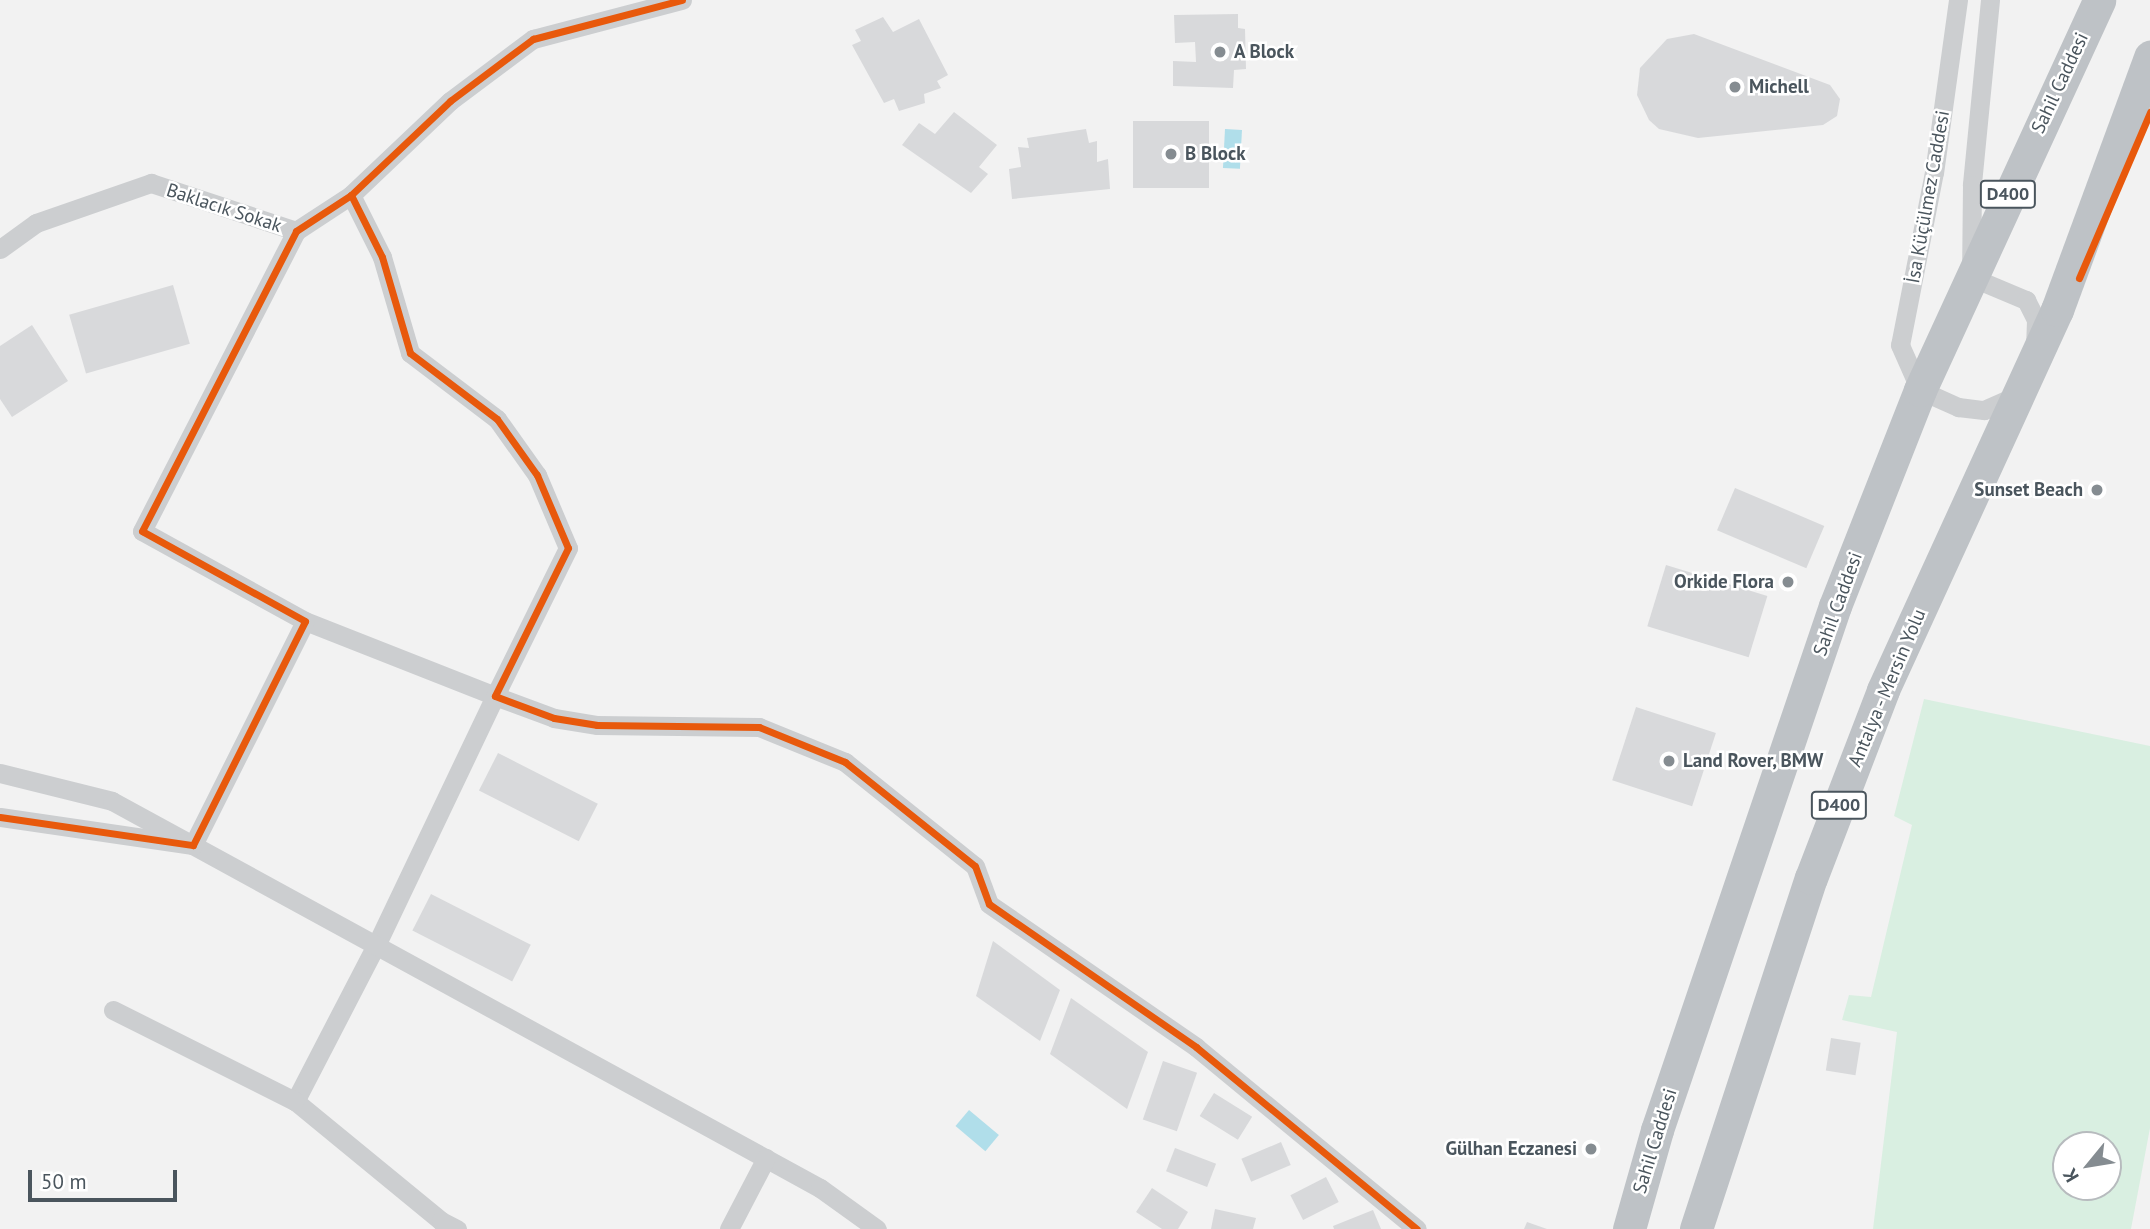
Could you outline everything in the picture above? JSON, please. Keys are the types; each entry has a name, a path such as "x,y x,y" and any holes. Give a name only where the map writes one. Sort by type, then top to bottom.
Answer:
{"highway":[{"name":"Sahil Caddesi","path":"1629,1229 1657,1130 1835,606 1920,390 2099,0"},
{"name":"D400","path":"2018,395 2057,310 2150,57"},
{"name":"Antalya - Mersin Yolu","path":"1696,1229 1811,878 1878,702 2018,395"}],"street":[{"path":"682,0 533,39 450,101 351,195 296,231 142,531 305,621 554,718 597,726 759,727 845,762 975,866 989,904 1196,1047 1418,1229"},
{"name":"İsa Küçülmez Caddesi","path":"1920,390 1900,345 1934,172 1958,0"},
{"name":"İsa Küçülmez Caddesi","path":"1971,277 1972,186 1990,0"},
{"name":"Baklacık Sokak","path":"0,249 36,223 151,183 296,231"},
{"path":"295,1101 376,945 568,548 537,475 497,419 410,353 382,257 351,195"},
{"path":"1971,277 2026,300 2036,320 2034,360"},
{"path":"1920,390 1958,407 1984,410 2018,395"},
{"path":"193,845 305,621"},
{"path":"0,773 112,801 820,1188 877,1229"},
{"path":"0,817 193,845"},
{"path":"113,1010 295,1101 441,1221 457,1229"},
{"path":"729,1229 766,1158"}],"green space":[{"path":"1924,699 2150,746 2150,1128 2131,1229 1873,1229 1897,1032 1842,1020 1849,995 1871,997 1912,825 1894,816"}],"water":[{"path":"1225,129 1242,130 1240,169 1223,168"},
{"path":"969,1110 999,1135 985,1151 956,1126"}],"building":[{"name":"A Block","path":"1238,14 1238,28 1245,29 1246,69 1234,70 1233,88 1173,86 1173,61 1196,62 1195,42 1175,43 1174,15"},
{"path":"883,17 893,32 919,19 948,75 937,81 941,88 924,94 925,103 899,111 894,99 884,103 852,45 861,41 855,30"},
{"name":"Michell","path":"1694,34 1830,85 1840,99 1837,116 1823,125 1698,138 1659,129 1649,120 1637,95 1640,68 1667,39"},
{"path":"954,112 997,145 979,167 988,174 971,193 902,145 919,123 935,134"},
{"name":"B Block","path":"1133,121 1209,121 1209,188 1133,188"},
{"path":"1086,129 1089,143 1097,141 1097,162 1108,159 1110,189 1012,199 1009,169 1021,167 1018,147 1029,148 1027,138"},
{"path":"173,285 190,344 86,373 69,315"},
{"path":"32,325 68,381 12,417 0,399 0,346"},
{"path":"1735,488 1824,526 1806,568 1717,530"},
{"path":"1666,565 1767,596 1749,657 1647,626"},
{"path":"1636,707 1716,733 1692,806 1612,780"},
{"path":"498,753 598,804 579,841 479,790"},
{"path":"431,894 531,945 512,981 412,931"},
{"path":"993,941 1060,990 1040,1041 976,996"},
{"path":"1071,998 1148,1052 1127,1109 1050,1054"},
{"path":"1831,1038 1861,1043 1855,1075 1826,1071"},
{"path":"1163,1061 1197,1073 1177,1131 1143,1120"},
{"path":"1214,1093 1252,1117 1238,1140 1200,1116"},
{"path":"1281,1142 1291,1165 1251,1182 1241,1159"},
{"path":"1175,1148 1216,1164 1207,1187 1166,1171"},
{"path":"1326,1177 1339,1202 1303,1220 1290,1195"},
{"path":"1152,1188 1188,1212 1178,1229 1162,1229 1136,1212"},
{"path":"1215,1209 1256,1218 1253,1229 1211,1229"},
{"path":"1373,1210 1381,1229 1334,1229 1333,1226"},
{"path":"1527,1222 1547,1229 1524,1229"}],"cycle path":[{"path":"0,817 193,845 305,621 142,531 296,231 351,195 450,101 533,39 682,0"},
{"path":"2079,278 2150,112"},
{"path":"351,195 382,257 410,353 497,419 537,475 568,548 495,696 554,718 597,725 759,727 845,762 975,866 989,904 1196,1047 1417,1229"}],"place":[{"name":"A Block","path":"1220,52"},
{"name":"Michell","path":"1735,87"},
{"name":"B Block","path":"1171,154"},
{"name":"Sunset Beach","path":"2097,490"},
{"name":"Orkide Flora","path":"1788,582"},
{"name":"Land Rover, BMW","path":"1669,761"},
{"name":"Gülhan Eczanesi","path":"1591,1149"}]}
